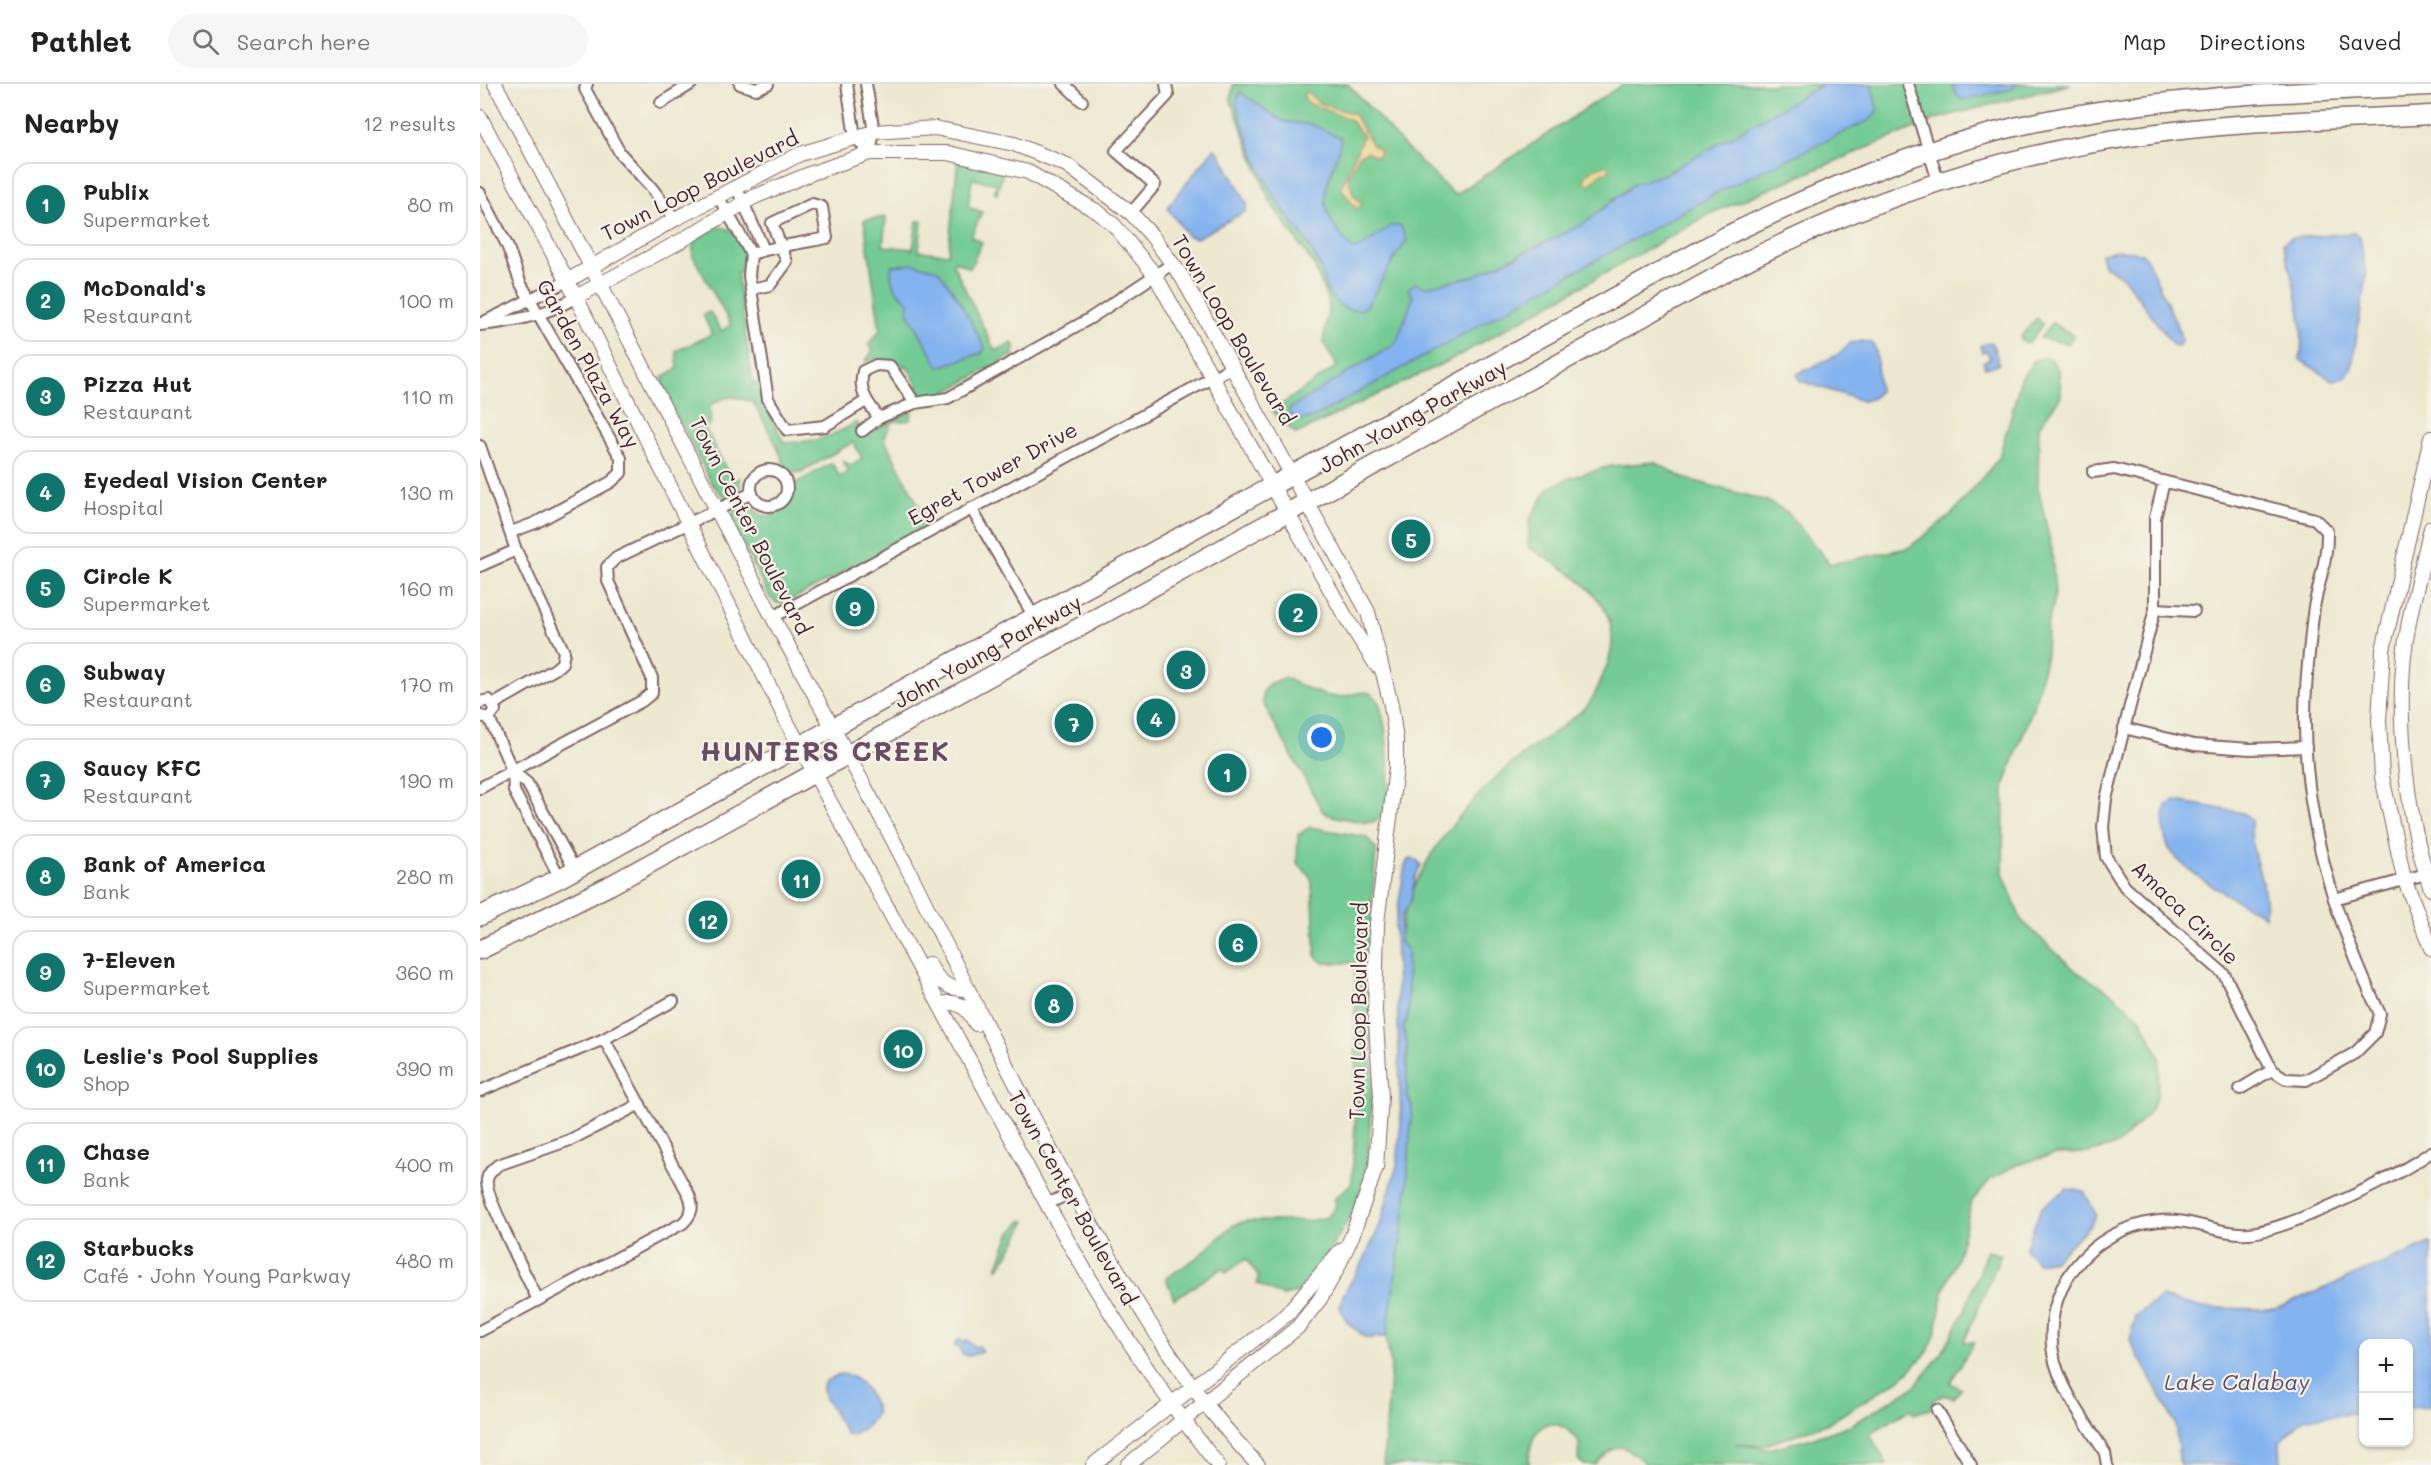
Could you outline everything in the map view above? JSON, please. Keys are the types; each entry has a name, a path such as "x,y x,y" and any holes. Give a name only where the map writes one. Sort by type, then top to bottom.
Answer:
{"highway":[{"name":"John Young Parkway","path":"480,916 568,874 1726,236 1825,190 1929,151 2037,122 2121,107 2234,95 2431,86"},
{"name":"John Young Parkway","path":"480,950 609,886 815,774 1765,251 1854,210 1938,180 2042,152 2151,134 2238,125 2431,115"}],"street":[{"name":"Town Center Boulevard","path":"495,84 602,283 716,510 906,867 966,989 1073,1191 1125,1284 1193,1386 1258,1465"},
{"path":"587,84 585,89 595,112 620,153 651,187 675,219"},
{"path":"661,103 691,84"},
{"path":"740,84 756,89 768,84"},
{"path":"847,84 855,137 870,153"},
{"path":"866,84 874,132 870,153"},
{"path":"1064,84 1082,101"},
{"path":"1131,213 1155,185 1116,151 1168,95 1166,84"},
{"path":"1908,84 1938,180"},
{"name":"Town Center Boulevard","path":"480,117 576,297 686,523 800,746 888,904 1047,1204 1087,1277 1183,1420 1218,1465"},
{"name":"Town Loop Boulevard","path":"567,281 675,219 800,154 874,132 935,128 1014,144 1066,165 1131,213 1172,264 1294,475 1368,612 1396,740 1396,768 1377,923 1375,1011 1381,1096 1376,1167 1352,1236 1320,1299 1298,1327 1128,1465"},
{"name":"Town Loop Boulevard","path":"576,297 744,203 812,172 870,153 948,153 1028,172 1098,212 1114,225 1155,275 1338,604 1383,676"},
{"path":"736,186 764,250"},
{"name":"Garden Plaza Way","path":"480,193 507,244 521,284 621,458 621,473 611,482 536,523 511,532"},
{"path":"718,196 751,254 749,276 768,399 787,430 825,426 866,401"},
{"path":"751,254 764,250 783,246 827,238 822,207 812,204 772,223 783,246 787,262 770,285 751,288"},
{"path":"862,430 879,418 915,403 948,398 1089,319 1172,264"},
{"path":"480,324 567,281"},
{"path":"480,324 509,322 564,304 576,297"},
{"path":"879,418 866,401 860,385 863,371 876,365 890,366 915,403"},
{"name":"Egret Tower Drive","path":"773,617 1232,367"},
{"path":"2431,438 2383,650 2380,710 2382,777 2404,878 2431,948"},
{"path":"480,446 516,550 564,652 562,663 555,669 494,704"},
{"path":"2093,472 2114,469 2315,519 2327,531 2327,547 2314,608 2307,678 2307,747 2315,824 2334,898 2380,1014 2375,1033 2355,1053 2306,1080 2286,1079 2272,1070 2240,1089"},
{"name":"Amaca Circle","path":"2164,482 2155,518 2155,609 2106,799 2103,827 2106,857 2125,888 2192,943 2224,974 2272,1070"},
{"path":"480,788 642,701 652,693 652,678 608,581 607,567 616,558 752,493"},
{"path":"971,508 1034,617"},
{"path":"2431,528 2408,624 2401,717 2411,804 2431,889"},
{"path":"480,566 516,550"},
{"path":"1338,604 1349,611 1368,612"},
{"path":"2155,609 2194,611"},
{"path":"480,702 486,700 494,704"},
{"path":"494,704 495,712 485,717 513,772 514,792 568,874"},
{"path":"2124,728 2194,745 2250,749 2307,747"},
{"path":"513,772 528,783 568,874"},
{"path":"2334,898 2426,874"},
{"name":"Town Center Boulevard","path":"888,904 904,918 933,973 944,985 956,990 966,989"},
{"path":"480,1091 604,1039 673,1001"},
{"name":"Town Center Boulevard","path":"941,1004 952,1001 962,1005 971,1016 1003,1076 1022,1096"},
{"path":"480,1331 683,1224 693,1209 689,1194 604,1039"},
{"path":"538,1300 490,1198 487,1180 491,1171 498,1165 570,1140 640,1104"},
{"path":"2107,1465 2106,1453 2067,1391 2055,1363 2051,1337 2053,1311 2069,1273 2090,1249 2108,1236 2138,1224 2161,1220 2185,1221 2224,1232 2279,1227 2412,1167 2431,1152"},
{"path":"1047,1204 1073,1191"},
{"name":"Town Loop Boulevard","path":"1093,1465 1286,1314 1352,1236"},
{"path":"1937,1410 1971,1465"}],"green space":[{"path":"1233,84 1348,84 1406,148 1455,195 1623,84 2071,84 1936,119 1712,213 1456,357 1296,434 1272,411 1337,366 1323,342 1329,304 1314,265 1270,202 1231,101"},
{"path":"958,159 998,169 1002,177 997,194 994,193 997,184 972,179 968,207 982,212 971,237 982,242 970,268 955,261 953,264 995,351 1012,343 1015,347 1013,355 941,395 916,398 912,390 918,386 906,365 898,369 893,362 876,359 865,362 873,350 868,345 880,330 864,220 886,217 883,246 913,249 917,221 922,221 919,251 948,254"},
{"path":"718,227 732,231 744,247 745,270 737,272 753,384 760,384 762,397 784,443 822,438 857,422 866,435 912,410 911,420 892,422 884,438 929,526 784,604 777,603 770,598 731,521 734,511 746,502 761,515 773,516 772,509 785,501 794,484 832,463 840,477 849,471 842,461 851,465 862,458 853,442 801,472 788,474 776,444 753,402 736,397 726,398 710,406 711,423 705,428 732,480 740,478 740,493 724,497 712,484 663,390 663,377 678,368 676,351 712,334 703,315 710,312 721,331 731,325 693,256 696,241"},
{"path":"2037,318 2043,324 2029,343 2021,341 2021,336"},
{"path":"2052,323 2073,335 2068,344 2040,338"},
{"path":"2045,357 2051,359 2059,371 2061,396 2039,426 2038,488 2052,550 2055,595 2047,627 2046,654 2036,699 2004,786 2003,873 2021,920 2077,972 2113,994 2141,1019 2160,1057 2157,1096 2148,1114 2117,1145 2088,1153 2056,1154 2016,1165 1991,1179 1972,1201 1958,1256 1943,1292 1936,1332 1928,1352 1903,1377 1829,1423 1762,1446 1735,1444 1768,1449 1813,1438 1851,1425 1914,1387 1942,1353 1965,1310 1987,1250 2001,1255 1964,1342 1974,1342 1950,1383 1961,1389 1954,1398 1944,1395 1933,1400 1930,1409 1914,1414 1910,1409 1870,1434 1887,1465 1647,1465 1632,1452 1621,1447 1610,1451 1596,1465 1584,1465 1578,1460 1579,1442 1560,1425 1551,1424 1543,1426 1537,1432 1530,1452 1529,1465 1383,1465 1391,1364 1385,1333 1405,1213 1412,1107 1407,1095 1407,1045 1403,1028 1408,1016 1407,950 1400,942 1403,919 1419,875 1445,834 1504,770 1589,704 1603,675 1611,651 1612,631 1606,613 1596,597 1565,570 1528,547 1530,519 1548,489 1569,478 1611,466 1655,462 1683,478 1767,501 1787,512 1830,564 1908,548 1951,515 1999,458 2021,379 2034,360"},
{"path":"1285,678 1330,696 1342,697 1367,692 1376,698 1384,721 1388,759 1385,810 1377,820 1363,822 1334,817 1323,812 1263,703 1263,693 1268,684"},
{"path":"1310,827 1366,837 1376,849 1368,961 1373,1077 1368,1161 1357,1205 1317,1272 1300,1292 1283,1296 1257,1284 1258,1276 1246,1259 1226,1273 1222,1268 1174,1299 1166,1278 1199,1256 1232,1226 1246,1221 1308,1221 1328,1217 1336,1206 1334,1199 1352,1183 1356,1103 1355,963 1324,963 1316,957 1312,883 1310,876 1297,863 1298,835"},
{"path":"1022,1221 1026,1221 1008,1255 997,1269 1010,1234"}],"sand":[{"path":"1307,92 1319,103 1354,114 1372,145 1380,150 1378,157 1367,152 1359,155 1348,177 1354,196 1363,204 1356,209 1341,188 1363,136 1349,119 1307,103 1303,94"},
{"path":"1609,165 1609,171 1602,173 1590,184 1584,183 1589,172"}],"water":[{"path":"1823,84 1871,84 1878,111 1870,120 1720,191 1313,418 1301,420 1291,417 1289,409 1396,343 1413,297 1408,289 1415,283 1425,287 1474,276 1582,225 1634,184 1667,173"},
{"path":"1952,84 2017,84 2012,89 1962,100 1956,94"},
{"path":"1240,92 1282,121 1313,125 1341,138 1328,181 1326,201 1333,224 1354,250 1391,226 1401,226 1407,241 1367,306 1358,310 1346,309 1328,292 1320,265 1313,252 1276,199 1260,167 1237,105"},
{"path":"1214,149 1219,152 1247,204 1246,211 1197,238 1188,236 1168,209 1169,205"},
{"path":"2354,233 2360,237 2366,276 2352,367 2345,378 2332,380 2300,360 2302,330 2300,315 2283,243 2291,238"},
{"path":"2116,250 2142,253 2148,261 2179,330 2181,340 2179,346 2173,345 2124,278 2104,265 2101,254"},
{"path":"914,264 938,270 958,298 985,348 982,353 939,367 908,312 909,302 897,291 891,278 891,266"},
{"path":"1862,341 1872,343 1876,350 1879,391 1873,398 1863,401 1800,381 1797,374 1837,355 1851,343"},
{"path":"1992,342 1999,364 1985,368 1983,362 1990,359 1987,351 1982,352 1980,346"},
{"path":"2176,801 2243,813 2251,819 2252,846 2262,882 2265,916 2211,885 2174,855 2166,841 2164,821 2166,805"},
{"path":"1409,859 1417,860 1421,865 1415,877 1411,900 1401,918 1400,942 1407,950 1408,1016 1403,1028 1407,1045 1407,1095 1412,1107 1405,1213 1386,1337 1366,1338 1347,1322 1340,1307 1343,1295 1363,1262 1380,1225 1397,1165 1401,1123 1395,927 1405,865"},
{"path":"2066,1189 2084,1191 2096,1215 2090,1225 2054,1260 2038,1263 2025,1249 2041,1208"},
{"name":"Lake Calabay","path":"2431,1243 2431,1406 2413,1408 2413,1339 2359,1339 2359,1413 2305,1418 2280,1441 2281,1465 2180,1465 2175,1423 2130,1341 2135,1316 2161,1297 2202,1308 2275,1309"},
{"path":"959,1339 964,1343 967,1340 975,1347 979,1346 982,1352 968,1356 962,1354 960,1349 954,1345"},
{"path":"840,1374 854,1378 864,1387 877,1412 868,1425 852,1436 846,1434 825,1398 822,1386 826,1381"}],"place":[{"name":"Circle K","path":"1411,539"},
{"name":"7-Eleven","path":"855,607"},
{"name":"McDonald's","path":"1298,613"},
{"name":"Pizza Hut","path":"1186,670"},
{"name":"Eyedeal Vision Center","path":"1156,718"},
{"name":"Saucy KFC","path":"1074,723"},
{"name":"Publix","path":"1227,773"},
{"name":"Chase","path":"801,879"},
{"name":"Starbucks","path":"708,920"},
{"name":"Subway","path":"1238,943"},
{"name":"Bank of America","path":"1054,1004"},
{"name":"Leslie's Pool Supplies","path":"903,1049"}],"district":[{"name":"HUNTERS CREEK","path":"825,752"}]}
